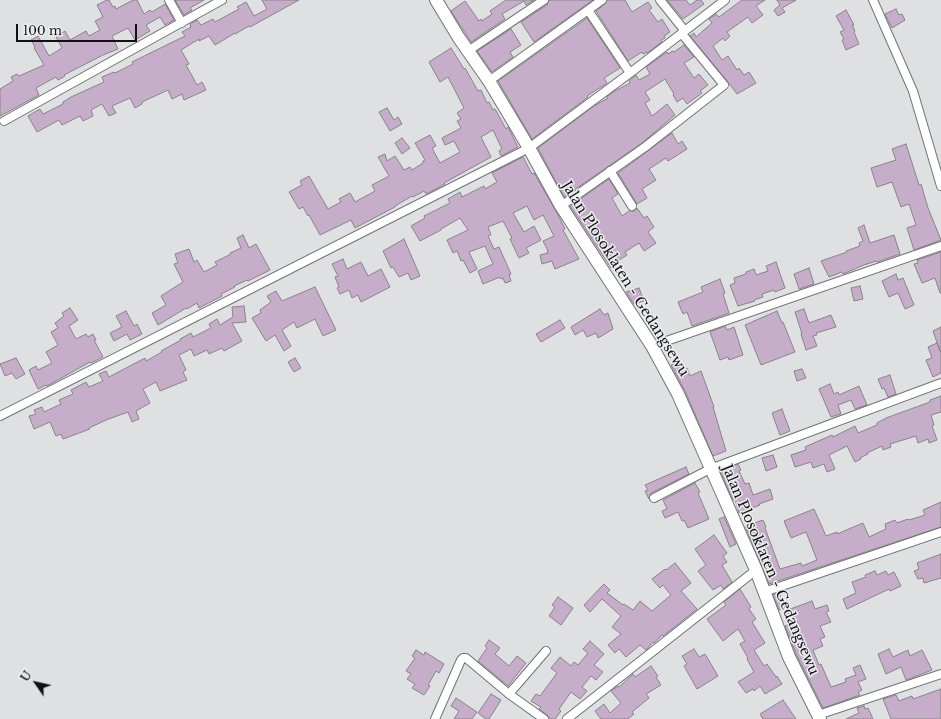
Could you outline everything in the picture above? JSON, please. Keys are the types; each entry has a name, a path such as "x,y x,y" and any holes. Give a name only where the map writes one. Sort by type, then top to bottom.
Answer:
{"main road":[{"name":"Jalan Plosoklaten - Gedangsewu","path":"436,0 489,81 529,148 561,206 652,346 678,394 756,570 790,657 819,717"}],"street":[{"path":"169,0 182,23"},
{"path":"4,121 222,0"},
{"path":"468,51 544,0"},
{"path":"489,81 602,0"},
{"path":"561,206 645,147 724,85 660,0"},
{"path":"0,416 529,148 725,0"},
{"path":"873,0 914,91 941,186"},
{"path":"588,10 630,73"},
{"path":"610,171 632,206"},
{"path":"652,346 941,246"},
{"path":"654,498 710,469 941,383"},
{"path":"764,592 941,532"},
{"path":"567,719 756,570"},
{"path":"509,694 546,651"},
{"path":"435,719 463,658 466,658 509,694 544,719"},
{"path":"819,717 941,674"}],"building":[{"path":"109,0 113,7 115,6 116,9 133,0 137,0 144,14 150,10 152,12 165,4 174,20 165,25 160,17 146,25 150,31 135,40 128,28 112,36 118,49 64,75 65,76 58,80 56,77 36,88 39,95 0,116 0,89 13,81 11,77 17,74 19,76 44,65 31,40 38,36 49,56 62,48 56,37 65,31 70,40 86,31 89,36 100,30 95,21 103,17 97,5"},
{"path":"175,0 204,0 190,8 192,10 184,15"},
{"path":"262,0 299,0 215,45 209,36 199,41 199,39 181,50 189,64 186,65 197,85 202,82 206,90 184,100 182,94 172,99 168,90 142,102 142,104 135,108 130,98 112,106 116,113 109,116 102,104 91,110 93,116 83,121 80,116 62,125 59,120 37,132 28,116 40,109 43,114 63,104 63,102 71,97 104,82 102,77 114,72 115,73 133,64 132,62 185,36 182,32 191,27 190,24 197,20 201,25 213,19 215,22 239,9 237,7 246,2 254,16 267,9"},
{"path":"506,0 534,0 526,5 524,1 502,14 505,19 471,42 451,11 465,1 479,21 481,19 482,21 492,14 490,11"},
{"path":"549,0 593,0 534,42 521,22 547,5"},
{"path":"607,0 625,0 632,12 648,2 652,8 649,10 658,22 662,19 670,32 664,36 665,38 661,40 662,42 647,53 643,54 642,52 628,61 596,11 605,4"},
{"path":"667,0 686,0 690,5 697,0 701,0 704,4 683,19"},
{"path":"742,0 765,0 756,6 763,15 752,23 748,17 727,32 730,36 725,41 723,38 713,46 722,60 728,56 737,70 739,68 744,75 749,72 756,83 737,94 690,36 694,33 696,37 712,23 709,19 716,14 719,17"},
{"path":"777,0 796,0 782,8 785,12 778,16 774,10 780,5"},
{"path":"896,9 899,15 902,14 905,20 892,28 885,14"},
{"path":"846,10 854,25 852,25 859,44 846,50 842,40 844,39 840,32 844,30 836,16"},
{"path":"587,18 620,68 604,78 607,83 587,96 588,97 532,139 498,81"},
{"path":"511,29 521,45 510,52 513,57 492,72 477,51"},
{"path":"684,45 694,57 684,63 694,78 699,74 708,85 700,91 702,93 687,104 683,98 677,102 665,79 645,92 650,100 645,103 652,116 667,104 675,115 642,143 564,197 538,148 594,106 608,98 607,97 613,92 630,83 629,81 636,75 639,80 650,74 646,67 667,52 668,54 673,51 674,52"},
{"path":"451,48 464,69 465,68 478,91 481,90 487,103 489,102 493,110 495,109 506,129 508,127 518,147 501,156 499,151 502,149 493,130 481,137 491,157 426,194 424,191 413,197 412,196 395,207 355,228 351,220 320,235 309,215 308,216 303,207 299,209 289,192 302,185 300,181 309,176 328,209 341,202 339,199 350,193 355,202 375,191 372,185 389,176 378,157 385,154 387,161 395,156 404,170 410,167 412,170 425,160 415,143 430,135 436,146 432,148 440,163 460,152 454,141 445,145 442,138 461,128 457,121 461,119 457,113 464,108 448,77 440,82 429,62"},
{"path":"387,108 394,120 398,117 402,124 390,131 379,112"},
{"path":"672,133 678,144 682,141 687,149 668,161 666,158 649,169 656,180 642,189 647,198 637,204 618,173"},
{"path":"402,138 410,148 402,154 395,143"},
{"path":"906,144 919,185 921,184 928,208 941,240 914,250 907,228 916,225 909,204 901,207 892,182 877,187 871,168 896,160 892,149"},
{"path":"523,157 557,213 565,229 563,230 579,259 555,269 552,261 542,264 540,255 548,253 543,241 554,236 543,215 534,220 527,206 513,213 524,232 534,226 541,240 526,248 529,253 519,258 510,239 512,238 503,221 488,227 491,235 488,236 494,249 499,247 511,274 509,275 511,281 505,283 503,278 501,279 500,277 483,284 478,271 493,264 485,246 469,252 477,269 470,273 463,260 461,261 457,251 453,253 447,240 468,230 460,218 420,241 411,226 425,218 424,216 450,203 448,199 460,192 462,197 484,186 485,189 497,182 492,173"},
{"path":"609,179 618,194 612,198 622,216 629,211 635,211 637,208 644,218 647,216 654,227 648,232 656,243 644,251 639,243 625,252 627,255 611,265 611,268 570,206"},
{"path":"864,225 870,243 894,235 900,254 864,265 843,274 842,272 829,277 821,261 860,246 859,243 863,241 858,228"},
{"path":"243,235 249,248 256,244 270,270 234,286 235,287 221,294 222,296 199,308 197,303 187,309 186,308 158,325 152,313 166,305 161,296 183,282 174,264 178,263 175,254 189,249 194,262 197,260 204,272 217,265 215,262 241,248 237,238"},
{"path":"404,239 420,276 411,280 408,273 399,277 393,267 391,268 383,251"},
{"path":"941,252 940,293 935,278 922,283 914,264 918,263 917,260"},
{"path":"343,259 347,269 361,262 368,276 381,269 390,287 361,302 358,295 352,298 349,290 340,294 335,277 338,276 332,264"},
{"path":"776,262 785,288 775,292 774,290 762,294 763,297 754,300 755,301 738,306 730,285 735,283 734,278 746,274 746,272 754,269 756,275 768,271 766,266"},
{"path":"809,268 814,284 799,289 794,274"},
{"path":"896,274 898,280 903,278 914,305 905,309 898,293 889,297 882,281"},
{"path":"720,279 725,293 723,294 729,313 692,326 687,312 683,314 678,302 703,292 701,287"},
{"path":"860,286 863,299 854,301 851,288"},
{"path":"315,287 336,330 323,336 315,319 297,328 294,322 282,330 291,346 284,351 275,335 266,341 252,318 261,313 260,310 271,302 267,296 276,291 282,301"},
{"path":"639,288 644,301 634,304 626,292"},
{"path":"244,306 246,322 232,323 242,341 224,351 222,348 209,354 207,350 194,356 191,349 179,355 186,370 183,372 187,380 160,391 156,382 143,389 150,403 136,411 139,419 132,422 128,412 63,439 61,434 56,436 50,422 34,429 29,416 36,414 34,410 42,407 44,412 61,404 59,400 73,394 71,390 86,382 89,387 103,381 99,374 106,371 109,377 145,358 146,361 191,333 193,337 211,328 209,324 217,319 220,325 233,317 232,307"},
{"path":"70,308 78,320 69,326 76,339 86,334 88,337 93,334 96,340 94,340 103,357 91,363 90,362 47,386 46,385 38,389 29,370 36,366 38,370 52,363 46,352 58,345 51,332 58,328 55,323 64,316 62,313"},
{"path":"600,309 604,315 608,313 613,329 598,338 596,333 587,337 583,330 575,335 571,327"},
{"path":"804,309 809,323 831,315 836,327 816,333 817,335 813,336 817,346 806,350 795,312"},
{"path":"126,311 134,326 137,324 142,334 130,340 127,334 114,341 110,333 122,327 116,316"},
{"path":"777,311 795,352 761,365 745,325"},
{"path":"560,320 565,328 541,342 536,334"},
{"path":"725,326 727,330 734,327 743,355 729,360 728,357 720,360 710,332"},
{"path":"941,327 941,351 940,351 933,331"},
{"path":"937,343 941,352 941,373 933,377 926,360 932,358 928,347"},
{"path":"16,358 25,374 16,379 12,373 5,376 0,364"},
{"path":"295,358 301,368 294,372 288,362"},
{"path":"680,362 683,369 687,368 690,376 701,371 714,407 726,451 713,456 685,391 671,365"},
{"path":"802,369 806,378 797,381 794,371"},
{"path":"890,375 896,394 888,397 884,388 882,389 878,379"},
{"path":"830,384 834,394 838,392 839,395 859,386 867,405 855,409 851,400 838,405 841,414 831,417 819,389"},
{"path":"941,396 941,412 931,415 934,425 932,426 937,440 929,443 928,439 918,443 916,436 890,444 891,447 883,450 882,446 867,453 868,454 855,462 847,446 829,455 835,469 827,472 824,464 813,468 811,462 795,467 791,455 806,450 805,447 832,435 833,437 855,426 858,433 877,425 877,423 886,418 930,402 930,400"},
{"path":"782,409 790,431 780,435 772,413"},
{"path":"773,455 777,467 766,471 762,458"},
{"path":"738,464 741,470 739,471 745,484 749,483 753,495 770,489 773,499 739,513 735,499 733,500 720,471"},
{"path":"686,467 689,474 651,493 649,499 645,491 648,490 645,485"},
{"path":"695,483 700,492 698,493 709,519 688,528 684,520 682,521 678,512 665,518 662,511 667,509 663,500"},
{"path":"941,502 941,527 769,584 745,526 763,520 780,569 801,563 802,566 817,560 806,532 791,538 784,521 814,509 826,536 837,532 837,534 863,523 869,537 886,529 885,524 895,520 897,523 925,515 923,510"},
{"path":"724,517 736,544 730,547 719,519"},
{"path":"714,535 727,553 723,556 727,562 722,565 732,582 723,589 721,585 713,590 698,571 706,565 695,549"},
{"path":"941,554 941,578 924,583 923,578 918,579 914,571 919,569 917,563"},
{"path":"675,563 691,583 681,591 697,609 663,636 662,635 654,643 653,642 646,650 640,645 626,657 619,649 615,653 608,645 621,634 612,627 621,616 602,599 590,612 584,605 604,584 610,590 607,593 623,605 624,604 633,610 640,601 652,611 671,595 663,585 660,588 652,579"},
{"path":"875,571 877,575 886,571 888,575 894,572 901,586 890,591 889,589 847,609 843,599 856,593 852,582 866,577 865,575"},
{"path":"740,589 751,607 749,609 756,619 752,622 765,643 754,650 764,666 767,664 782,684 765,694 760,686 754,691 753,689 746,693 738,682 754,672 740,644 745,641 738,629 723,641 707,619 726,605 724,602"},
{"path":"779,593 785,608 779,610 773,595"},
{"path":"558,597 573,608 561,625 549,616 555,607 552,605"},
{"path":"812,601 815,609 827,605 829,611 826,612 831,622 820,626 825,637 820,639 823,646 813,650 831,687 846,682 845,679 856,675 853,668 860,665 866,679 858,682 862,690 858,692 860,695 823,708 796,654 785,626 790,624 785,611"},
{"path":"489,640 500,648 495,654 509,666 517,656 526,663 508,686 478,661 487,648 485,646"},
{"path":"590,641 604,654 594,665 603,672 596,680 591,676 582,687 587,691 580,699 571,692 559,709 561,711 555,719 550,719 539,709 541,707 531,701 536,694 540,696 557,673 551,668 560,657 571,666 574,662 578,665 588,653 583,649"},
{"path":"694,649 699,657 705,654 718,676 697,689 684,666 687,664 682,656"},
{"path":"889,649 893,657 908,650 910,656 922,650 932,670 906,680 901,667 886,674 878,654"},
{"path":"416,650 424,655 425,652 444,664 439,673 436,671 428,685 430,686 424,695 412,688 415,684 407,679 411,674 406,671 415,658 412,656"},
{"path":"651,666 658,676 656,677 661,685 646,694 649,698 632,712 634,714 628,719 601,719 595,711 604,704 610,713 621,703 611,691 618,686 619,687 633,674 635,677"},
{"path":"941,689 941,719 891,719 883,699 896,695 899,701 912,696 913,699"},
{"path":"491,694 501,700 489,719 486,719 478,713"},
{"path":"456,698 477,712 472,719 454,719 459,711 451,706"},
{"path":"783,700 796,719 763,719 760,714"},
{"path":"864,706 865,709 868,708 873,719 846,719 859,713 857,708"}]}
